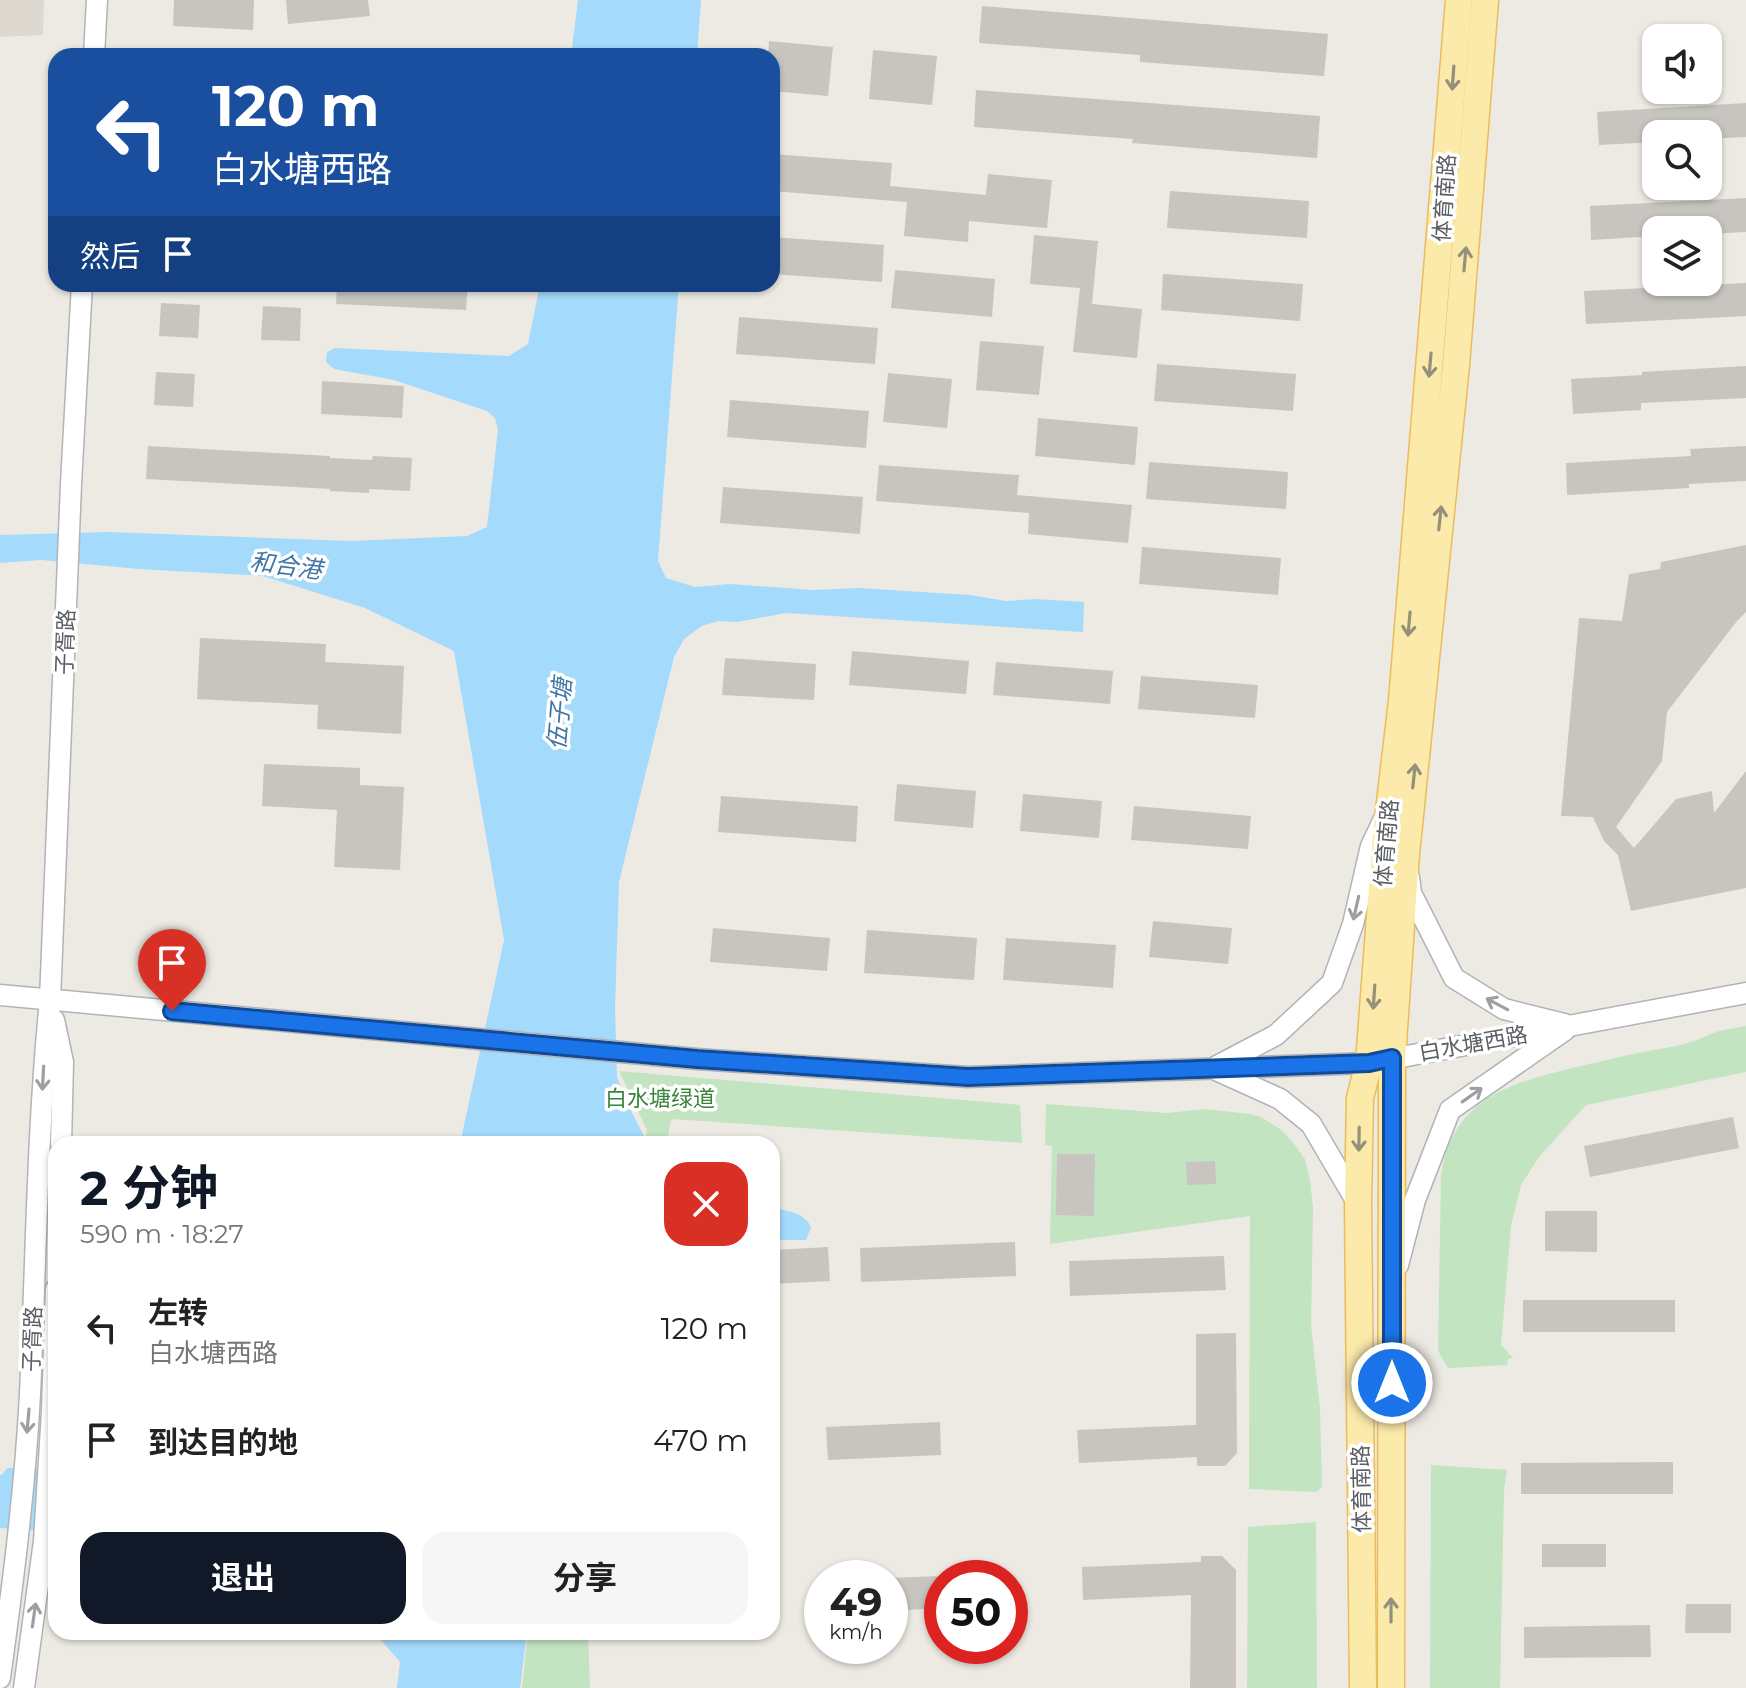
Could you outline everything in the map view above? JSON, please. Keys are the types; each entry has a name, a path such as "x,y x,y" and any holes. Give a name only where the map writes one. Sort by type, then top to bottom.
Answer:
{"main road":[{"name":"体育南路","path":"1391,1688 1392,1292 1380,1060 1386,836 1402,701 1459,0"},
{"name":"体育南路","path":"1363,1688 1358,1204 1360,1098 1380,1060 1406,854 1456,365 1485,0"}],"street":[{"path":"94,48 97,0"},
{"name":"子胥路","path":"0,1678 18,1542 30,1397 43,1066 50,1000 82,292"},
{"path":"1212,1068 1276,1035 1332,983 1353,924 1371,846 1389,808"},
{"path":"1406,854 1411,893 1454,978 1504,1009 1571,1025"},
{"name":"白水塘西路","path":"0,995 697,1059 968,1077 1380,1060 1746,993"},
{"name":"子胥路","path":"50,1000 63,1062 61,1136"},
{"path":"1392,1292 1415,1200 1450,1110 1571,1025"},
{"path":"1212,1068 1280,1099 1311,1124 1358,1204"},
{"name":"子胥路","path":"24,1688 44,1541 48,1480"}],"shaded area":[{"path":"0,0 44,0 43,35 0,37"}],"green space":[{"path":"1746,1026 1746,1072 1586,1105 1539,1157 1521,1185 1511,1226 1501,1345 1513,1358 1508,1359 1507,1365 1448,1368 1438,1351 1441,1175 1447,1149 1457,1129 1471,1112 1487,1099 1527,1080 1681,1045 1719,1031"},
{"name":"白水塘绿道","path":"619,1071 1020,1105 1022,1143 671,1119 668,1136 646,1136 647,1130"},
{"path":"1046,1104 1167,1113 1205,1109 1250,1114 1280,1129 1305,1159 1313,1208 1311,1325 1320,1409 1322,1486 1317,1492 1249,1489 1250,1216 1050,1244 1052,1146 1045,1145"},
{"path":"1431,1465 1507,1470 1500,1688 1430,1688"},
{"path":"1316,1522 1317,1688 1247,1688 1248,1527"},
{"path":"527,1640 588,1640 590,1688 522,1688"}],"water":[{"path":"578,0 701,0 698,48 572,48"},
{"path":"538,292 678,292 658,561 666,578 695,587 730,584 813,590 858,588 970,595 1006,601 1084,602 1083,632 786,613 737,622 718,621 702,626 684,639 674,657 619,882 615,1008 617,1077 644,1136 462,1136 504,940 454,651 365,608 263,576 41,560 0,563 0,535 108,532 351,541 467,536 487,527 498,430 495,418 487,411 394,380 334,369 326,362 327,352 335,348 509,356 528,344"},
{"path":"780,1209 804,1218 811,1227 806,1240 780,1240"},
{"path":"48,1466 48,1531 0,1528 0,1475 7,1468"},
{"path":"381,1640 526,1640 520,1688 397,1688 400,1662"}],"building":[{"path":"174,0 254,0 253,30 173,26"},
{"path":"286,0 368,0 370,16 288,24"},
{"path":"982,6 1328,34 1324,76 1140,62 1140,55 979,43"},
{"path":"769,41 833,47 828,96 780,92 780,48 769,48"},
{"path":"873,50 937,56 932,105 869,99"},
{"path":"976,90 1320,116 1317,158 974,127"},
{"path":"1746,103 1746,137 1722,138 1722,120 1642,120 1642,143 1599,145 1597,112"},
{"path":"780,155 892,163 890,186 986,195 988,174 1052,180 1047,228 969,221 968,242 904,236 907,202 780,192"},
{"path":"1170,191 1309,201 1307,238 1167,228"},
{"path":"1746,198 1746,232 1722,233 1722,216 1642,216 1642,237 1591,240 1590,206"},
{"path":"1034,235 1098,241 1092,304 1142,309 1137,358 1073,352 1080,288 1030,284"},
{"path":"780,238 884,245 882,282 780,275"},
{"path":"895,270 995,279 992,317 891,308"},
{"path":"1163,274 1303,284 1300,321 1161,310"},
{"path":"1746,283 1746,316 1586,324 1584,291 1642,288 1642,296 1722,296 1722,284"},
{"path":"337,292 467,292 466,310 336,304"},
{"path":"161,303 200,305 198,338 159,336"},
{"path":"263,306 301,308 300,341 261,340"},
{"path":"739,317 878,328 875,364 736,354"},
{"path":"980,341 1044,346 1039,395 976,390"},
{"path":"1157,364 1296,374 1293,411 1154,401"},
{"path":"1746,366 1746,398 1641,403 1641,410 1573,414 1571,379"},
{"path":"156,372 195,374 193,407 154,405"},
{"path":"888,373 952,379 947,428 883,422"},
{"path":"322,381 404,386 402,418 321,414"},
{"path":"730,400 869,411 866,448 727,437"},
{"path":"1038,418 1138,427 1135,465 1035,456"},
{"path":"148,446 372,460 373,456 412,458 410,491 369,489 369,493 146,479"},
{"path":"1746,446 1746,481 1689,484 1689,488 1567,495 1566,463 1691,456 1690,449"},
{"path":"1149,462 1288,472 1286,509 1146,499"},
{"path":"879,465 1019,475 1017,495 1132,505 1128,543 1028,534 1029,513 876,501"},
{"path":"723,487 863,497 860,534 720,523"},
{"path":"1746,545 1746,612 1667,712 1662,761 1616,827 1634,848 1676,799 1712,791 1714,813 1746,771 1746,888 1631,911 1618,855 1604,841 1593,817 1561,816 1579,618 1622,621 1629,574 1660,569 1661,562"},
{"path":"1142,547 1281,558 1278,595 1139,584"},
{"path":"200,638 326,644 325,662 404,666 401,734 317,729 318,705 197,699"},
{"path":"852,651 969,661 966,694 849,685"},
{"path":"725,658 816,664 814,700 722,695"},
{"path":"996,662 1113,671 1110,704 993,695"},
{"path":"1141,676 1258,685 1255,718 1138,709"},
{"path":"264,764 360,768 360,785 404,787 400,870 334,867 337,810 262,806"},
{"path":"897,784 976,791 973,828 894,821"},
{"path":"1023,794 1102,801 1099,838 1020,831"},
{"path":"721,796 858,806 856,842 718,832"},
{"path":"1134,806 1251,816 1248,849 1131,840"},
{"path":"1153,921 1232,928 1228,964 1149,957"},
{"path":"713,928 830,938 827,971 710,962"},
{"path":"867,930 977,938 974,980 864,973"},
{"path":"1006,938 1116,945 1113,988 1003,980"},
{"path":"1733,1117 1739,1148 1590,1177 1584,1146"},
{"path":"1057,1154 1095,1154 1094,1216 1056,1215"},
{"path":"1215,1161 1216,1184 1187,1185 1186,1162"},
{"path":"1545,1211 1597,1211 1597,1252 1545,1251"},
{"path":"1015,1242 1016,1276 861,1282 860,1248"},
{"path":"828,1247 830,1281 780,1284 780,1250"},
{"path":"1224,1256 1226,1290 1070,1296 1069,1261"},
{"path":"1523,1300 1675,1300 1675,1332 1523,1332"},
{"path":"1236,1333 1237,1453 1225,1466 1197,1466 1197,1457 1079,1463 1077,1430 1196,1425 1196,1334"},
{"path":"940,1422 941,1455 828,1460 826,1427"},
{"path":"1673,1462 1673,1494 1521,1494 1521,1463"},
{"path":"1542,1544 1606,1544 1606,1567 1542,1567"},
{"path":"1201,1556 1222,1556 1236,1570 1236,1688 1190,1688 1191,1595 1083,1600 1082,1567 1201,1562"},
{"path":"908,1577 924,1577 924,1609 908,1610"},
{"path":"1686,1604 1731,1604 1731,1633 1685,1633"},
{"path":"1650,1625 1651,1657 1524,1658 1524,1627"}],"route":[{"path":"172,1011 697,1059 968,1077 1369,1063 1392,1058 1392,1383"}],"water label":[{"name":"和合港","path":"286,566"},
{"name":"伍子塘","path":"560,714"}]}
